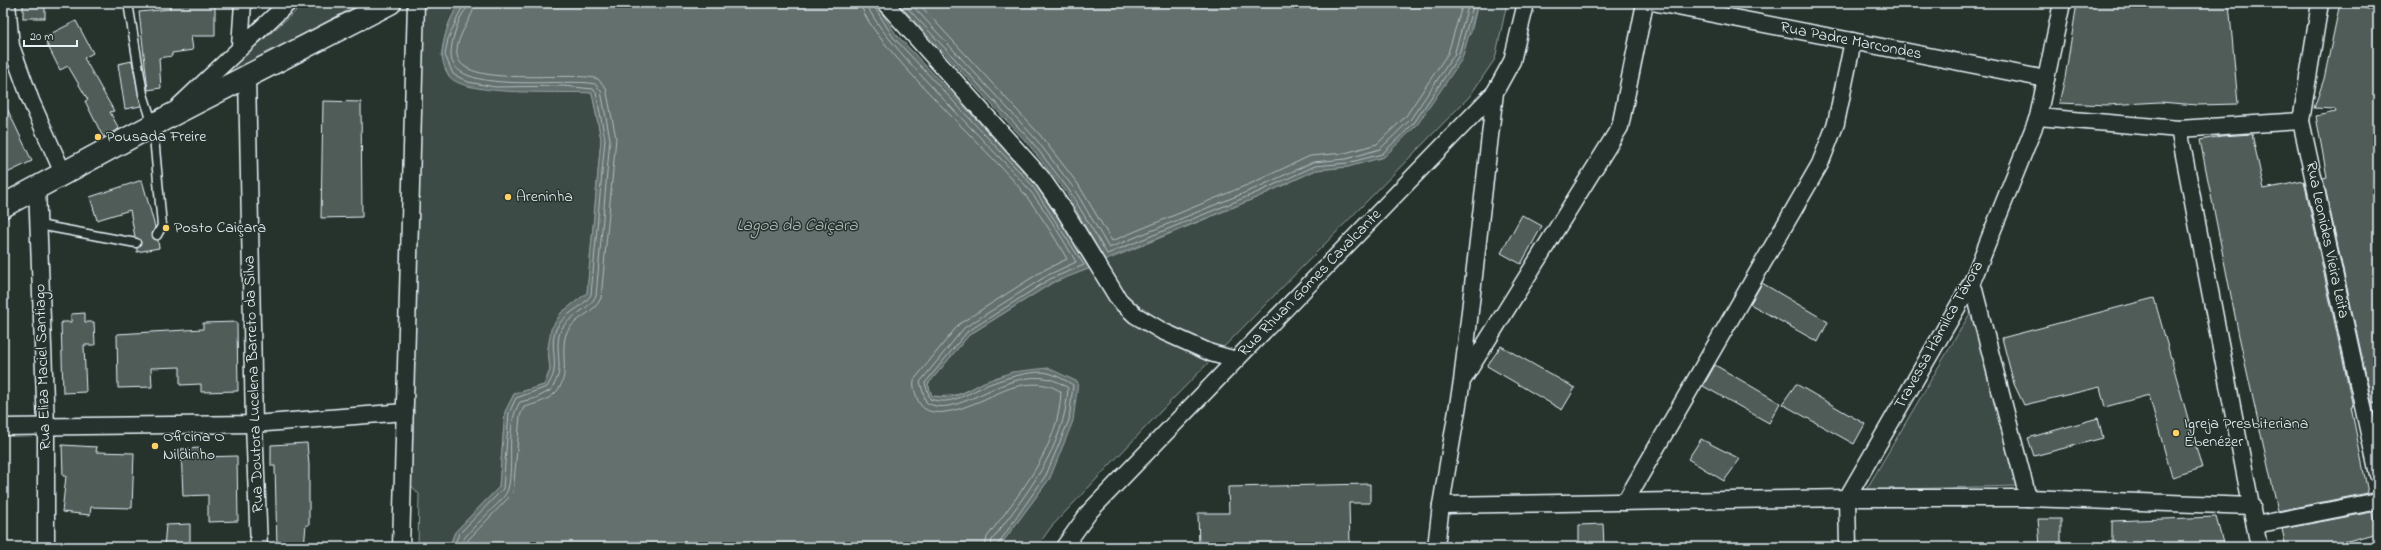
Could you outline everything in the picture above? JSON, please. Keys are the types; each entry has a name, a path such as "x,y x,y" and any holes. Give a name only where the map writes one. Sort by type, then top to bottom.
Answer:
{"street":[{"path":"7,3 11,46 31,101 63,173"},
{"path":"240,46 243,3"},
{"path":"160,122 288,3"},
{"path":"3,206 247,76 390,3"},
{"path":"401,547 416,3"},
{"path":"885,3 1041,177 1064,210 1119,300 1135,315 1162,331 1211,353 1236,360"},
{"name":"Rua Rhuan Gomes Cavalcante","path":"1064,547 1090,511 1495,92 1512,60 1526,3"},
{"path":"1462,381 1620,127 1645,3"},
{"name":"Rua Padre Marcondes","path":"1657,3 2046,79"},
{"name":"Travessa Hamilca Távora","path":"1847,498 1972,282 2038,117 2062,3"},
{"name":"Rua Leonides Vieira Leita","path":"2320,3 2301,121 2378,475"},
{"path":"1625,502 1820,164 1836,123 1853,41"},
{"name":"Rua Doutora Lucelena Barreto da Silva","path":"247,76 254,424 259,547"},
{"path":"1436,547 1441,505 1462,381 1495,92"},
{"path":"2038,117 2178,129 2301,121"},
{"path":"2178,129 2259,547"},
{"name":"Rua Eliza Maciel Santiago","path":"37,187 40,309 46,426 46,547"},
{"path":"1972,282 2028,498"},
{"path":"3,427 254,424 405,412"},
{"path":"1441,505 1847,498 2028,498 2252,506"},
{"path":"1847,498 1848,547"},
{"path":"2255,525 2378,501"}],"lane":[{"path":"128,3 143,94 160,122 162,226 157,235"},
{"path":"39,225 136,243"}],"shaded area":[{"path":"305,3 362,3 217,80"},
{"path":"423,3 462,3 453,14 450,21 445,35 441,56 562,90 592,93 601,139 587,293 561,313 548,348 550,370 544,385 514,394 505,412 499,487 455,532 449,547 418,547 419,494 406,480"},
{"path":"1478,3 1507,3 1495,59 1469,97 1162,410 1051,527 1037,547 999,547 1050,478 984,382 959,394 932,396 928,384 969,335 1052,283 1258,197 1316,170 1348,167 1471,33"},
{"path":"1972,310 2016,486 1866,490"}],"water":[{"name":"Lagoa da Caiçara","path":"462,3 875,3 896,34 1034,181 1091,268 1052,283 969,335 928,384 932,396 948,398 962,394 984,382 1012,372 1048,368 1078,382 1073,421 1050,478 999,547 449,547 455,532 499,487 505,412 514,394 544,385 550,370 548,348 551,329 561,313 587,293 601,139 592,93 515,92 493,90 458,83 449,76 442,58 442,50 447,29 452,17"},
{"path":"898,3 1478,3 1462,59 1417,125 1384,157 1348,167 1316,170 1258,197 1104,260 1066,192 1028,144"}],"building":[{"path":"23,3 45,3 45,18 23,18"},
{"path":"169,3 215,3 215,36 191,36 193,50 172,53 172,56 159,58 161,88 148,90 139,12 170,9"},
{"path":"2077,3 2229,3 2238,104 2197,105 2160,102 2108,105 2059,103 2065,78"},
{"path":"2340,3 2378,11 2378,401 2372,403 2323,178 2327,177 2316,116 2336,112 2335,109 2314,108 2324,79"},
{"path":"76,21 93,53 84,58 114,111 110,112 119,129 103,137 85,101 88,100 68,66 60,70 46,42 46,36"},
{"path":"132,61 141,106 125,109 118,64"},
{"path":"3,100 32,161 3,175"},
{"path":"323,101 361,102 362,217 321,218"},
{"path":"2252,134 2264,189 2304,181 2353,407 2351,407 2368,493 2278,511 2239,336 2200,140 2222,136"},
{"path":"142,180 155,227 152,235 158,240 159,248 137,252 137,248 140,246 141,242 135,237 130,210 97,220 90,197"},
{"path":"1522,215 1542,226 1521,264 1501,253"},
{"path":"1762,283 1828,322 1818,342 1750,304"},
{"path":"2154,298 2202,468 2172,477 2149,395 2105,407 2100,387 2024,405 2014,384 2002,338"},
{"path":"85,313 85,322 94,322 95,345 84,345 86,392 63,393 61,322 71,322 71,314"},
{"path":"237,322 238,391 201,392 201,384 180,385 180,367 151,368 152,387 118,388 117,334 203,329 203,323"},
{"path":"1501,346 1575,388 1562,410 1487,366"},
{"path":"1715,365 1780,403 1769,423 1703,386"},
{"path":"1796,384 1865,424 1854,444 1782,404"},
{"path":"2098,418 2103,438 2034,456 2028,438"},
{"path":"1701,439 1740,459 1724,481 1688,459"},
{"path":"307,443 309,465 309,525 306,525 304,547 277,547 275,466 271,466 271,445"},
{"path":"62,445 97,447 96,452 134,453 132,508 91,507 90,515 62,512 66,476 63,476"},
{"path":"201,448 201,457 237,456 238,521 208,522 208,495 183,496 181,449"},
{"path":"1370,484 1370,503 1349,503 1350,547 1199,547 1198,513 1229,513 1228,487"},
{"path":"2372,512 2377,533 2337,544 2338,547 2286,547 2282,529"},
{"path":"2216,517 2224,547 2112,547 2112,521"},
{"path":"2038,519 2061,519 2061,547 2040,547"},
{"path":"190,524 190,547 164,547 166,525"},
{"path":"1603,524 1604,547 1579,547 1579,525"}],"place":[{"name":"Pousada Freire","path":"98,137"},
{"name":"Areninha","path":"508,197"},
{"name":"Posto Caiçara","path":"166,228"},
{"name":"Igreja Presbiteriana Ebenézer","path":"2176,433"},
{"name":"Oficina O Nildinho","path":"155,446"}]}
